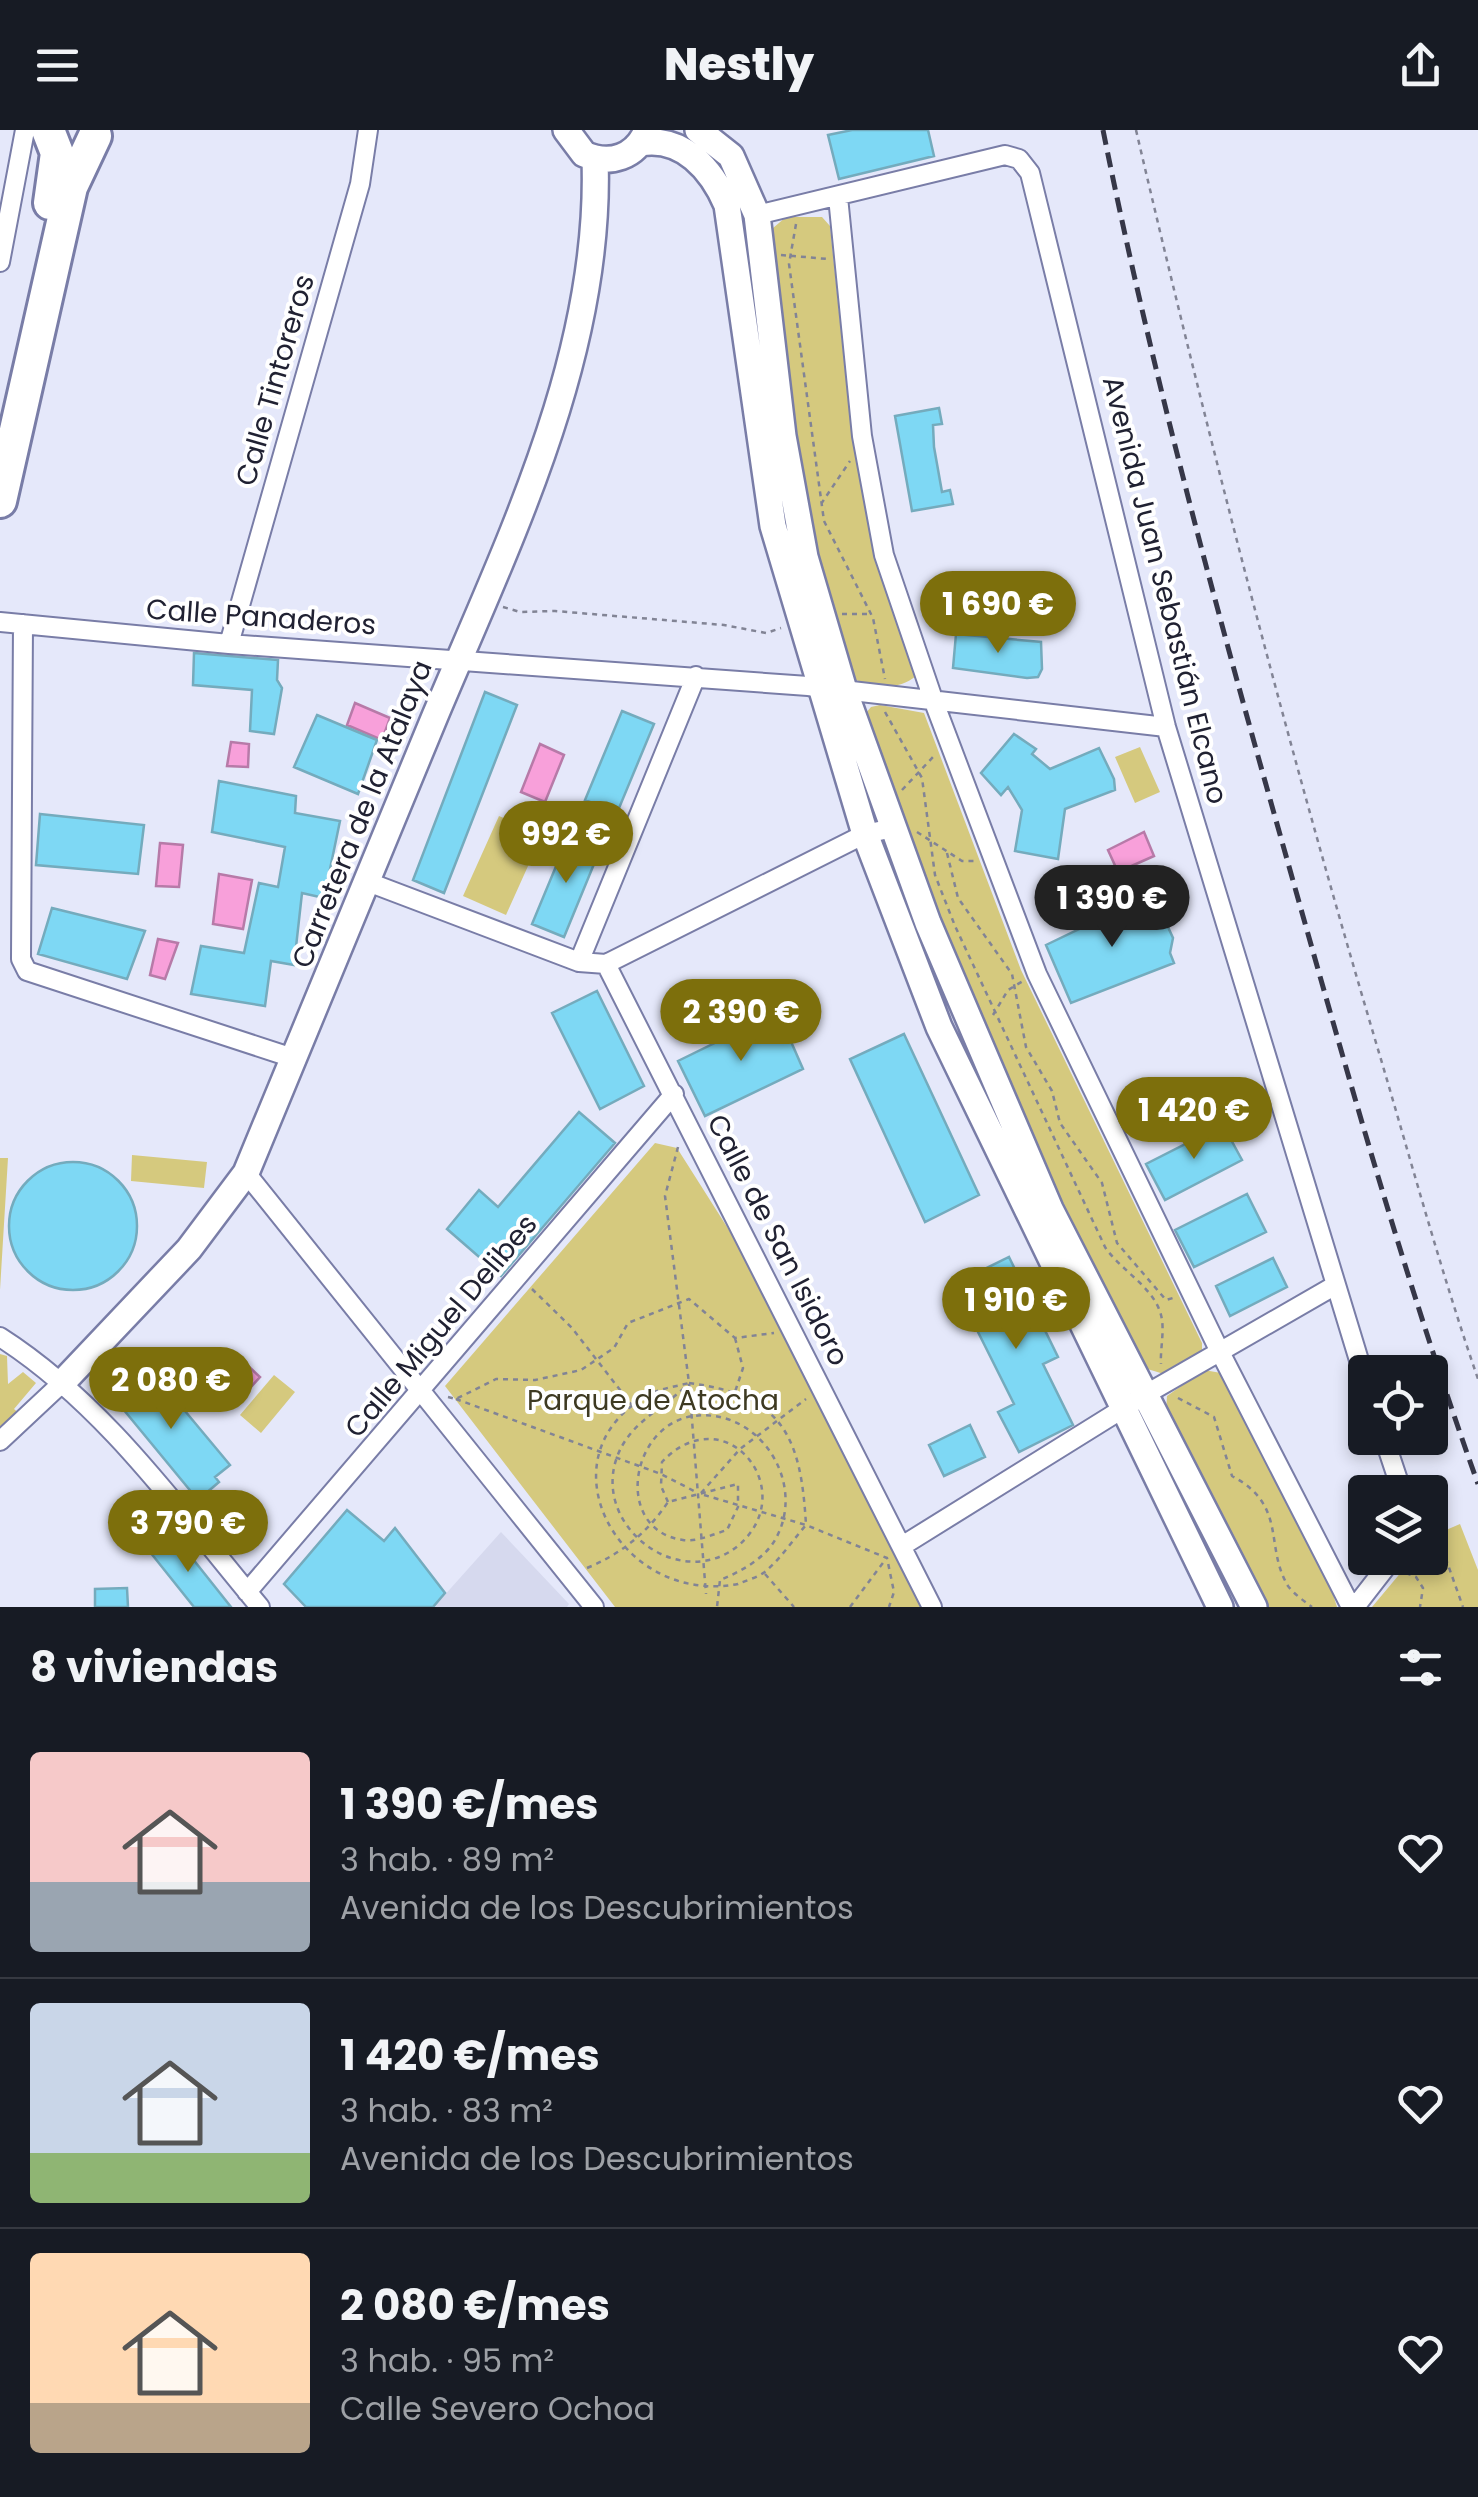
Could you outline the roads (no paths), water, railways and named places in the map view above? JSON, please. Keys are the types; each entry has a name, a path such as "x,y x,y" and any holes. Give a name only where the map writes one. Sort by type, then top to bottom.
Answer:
{"highway":[{"path":"0,452 44,240 57,152 48,130"},
{"path":"0,501 70,188 105,133 61,130"}],"street":[{"path":"0,262 24,130"},
{"name":"Calle Tintoreros","path":"229,644 360,184 368,130"},
{"path":"698,130 732,156 756,215 809,508 810,618 818,687 865,834 939,1027 1220,1607"},
{"path":"566,132 604,159 644,137 679,148 704,166 728,205 767,491 810,618 844,690 973,1035 1050,1209 1158,1387 1254,1607"},
{"name":"Avenida Juan Sebastián Elcano","path":"838,197 1005,155 1019,159 1030,173 1166,727 1357,1355"},
{"name":"Carretera de la Atalaya","path":"62,1384 190,1248 246,1173 484,600 558,405 592,253 604,159"},
{"path":"756,215 838,197 866,456 884,555 934,702 1036,974 1220,1352 1353,1607 1387,1575"},
{"name":"Calle Panaderos","path":"0,622 229,644 696,676 1166,727"},
{"path":"23,624 21,959 27,971 294,1058"},
{"path":"579,962 696,676"},
{"path":"368,882 579,962 606,964 865,834 894,831"},
{"name":"Calle de San Isidoro","path":"606,964 821,1386 894,1552 932,1607"},
{"name":"Calle Miguel Delibes","path":"247,1592 674,1094"},
{"path":"246,1173 594,1607"},
{"path":"894,1552 1158,1387 1334,1286"},
{"path":"0,1337 96,1414 260,1607"},
{"path":"0,1441 62,1384"}],"railway":[{"path":"1103,130 1166,409 1239,686 1379,1179 1478,1484"}],"park label":[{"name":"Parque de Atocha","path":"653,1400"}]}
